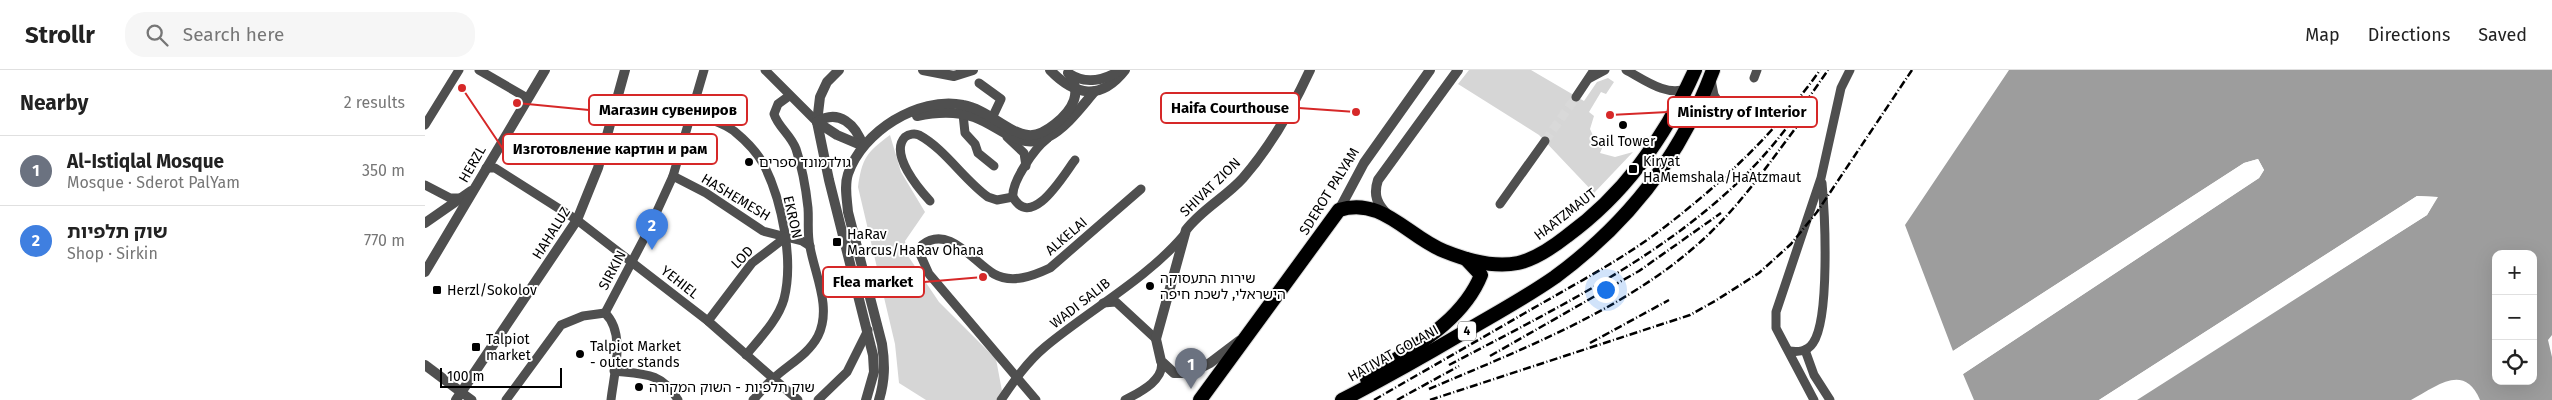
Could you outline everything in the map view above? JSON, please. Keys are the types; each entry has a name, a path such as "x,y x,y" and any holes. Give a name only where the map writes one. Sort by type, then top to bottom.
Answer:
{"highway":[{"name":"HAATZMAUT","path":"1339,210 1361,207 1389,216 1443,251 1482,263 1511,264 1527,260 1560,242 1602,208 1623,187 1651,151 1675,113 1695,70"},
{"name":"4","path":"1695,114 1712,73"},
{"name":"HATIVAT GOLANI","path":"1343,400 1395,373 1539,287 1585,252 1625,215 1655,179 1695,114"},
{"name":"SDEROT PALYAM","path":"1200,400 1339,210"},
{"path":"1338,400 1418,344 1462,308 1481,275 1465,258"}],"street":[{"path":"425,125 459,70"},
{"path":"479,70 527,98"},
{"name":"HERZL","path":"425,272 545,70"},
{"name":"HAHALUZ","path":"459,396 577,220 598,168 625,70"},
{"name":"SIRKIN","path":"605,313 632,263 673,176 704,70"},
{"path":"765,70 817,122 837,135 863,146"},
{"path":"839,70 827,82 820,97 817,122 829,180 868,329 874,372 866,400"},
{"path":"923,70 954,76 973,70"},
{"path":"1050,70 1075,90 1095,91 1111,84 1125,70"},
{"path":"1067,72 1081,80 1092,80 1121,70"},
{"name":"SHIVAT ZION","path":"1161,361 1156,339 1183,235 1197,216 1242,179 1300,91 1310,70"},
{"name":"SDEROT PALYAM","path":"1339,210 1364,162 1430,70"},
{"path":"1389,216 1376,200 1375,189 1378,180 1458,70"},
{"path":"1576,97 1592,73 1605,70"},
{"path":"1814,400 1776,328 1776,312 1821,178 1841,88 1850,70"},
{"path":"1627,71 1662,88 1676,92 1687,88"},
{"path":"879,400 884,382 885,366 875,316 848,212 845,191 847,175 863,146 876,133 899,119 925,108 946,103 973,107 993,116 1017,132 1035,135 1050,126 1073,103 1075,90 1067,72"},
{"path":"1712,73 1714,95 1723,109"},
{"path":"979,83 1001,98 993,116"},
{"path":"1662,88 1670,99 1675,113"},
{"path":"1013,197 1014,187 1035,149 1076,114 1095,91"},
{"path":"753,400 773,378 806,353 817,336 822,323 822,304 818,274 809,246 808,208 795,147 774,114 778,104 789,96"},
{"path":"1695,114 1710,106 1723,109 1746,122"},
{"path":"899,119 936,113 963,114 982,120 1014,139 1029,142 1050,136"},
{"name":"EKRON","path":"691,114 712,119 733,130 755,152 764,166 771,184 787,238 787,284 784,300 775,318 746,355"},
{"path":"963,114 963,127 968,137 975,144 978,153 994,166"},
{"path":"817,122 829,116 839,116 856,129 863,146"},
{"path":"930,201 916,186 903,161 902,142 912,134 918,134 929,143 988,197 997,200 1013,197"},
{"path":"1005,134 1024,153 1026,166"},
{"path":"1500,204 1545,141"},
{"path":"1013,197 1024,207 1035,207 1043,201 1075,160"},
{"name":"YEHIEL","path":"486,168 495,168 577,220 708,321 798,400"},
{"name":"HASHEMESH","path":"673,176 706,193 763,231 787,238"},
{"path":"1789,351 1805,350 1813,344 1821,328 1825,225 1821,178"},
{"path":"425,185 450,198 461,198"},
{"path":"425,223 473,189"},
{"name":"ALKELAI","path":"1007,366 929,274 921,254 922,245 938,239 956,243 995,275 1012,279 1033,276 1050,268 1141,190"},
{"name":"WADI SALIB","path":"1001,400 1017,377 1045,348 1168,252 1183,235"},
{"path":"787,238 802,241 809,246"},
{"name":"LOD","path":"708,321 752,262 787,238"},
{"path":"1102,303 1108,301 1116,302 1156,339"},
{"path":"506,400 561,325 583,316 605,313 613,320 617,332 611,400"},
{"path":"1161,361 1168,370 1179,375 1196,371 1223,354 1260,320"},
{"path":"818,400 847,372 868,329"},
{"path":"1805,350 1814,375 1830,400"},
{"path":"1125,400 1152,383 1160,373 1161,361"},
{"path":"425,365 459,396 472,400"},
{"path":"1007,366 1036,400"},
{"path":"1007,366 1010,381 1009,390"},
{"path":"614,370 650,375 670,386 678,400"}],"shaded area":[{"path":"1469,70 1531,70 1584,101 1597,82 1608,78 1614,82 1606,94 1601,92 1589,112 1594,116 1590,129 1596,142 1603,146 1600,153 1615,157 1633,152 1594,193 1539,135 1458,84"},
{"path":"2009,70 2552,70 2552,335 2548,340 2552,357 2552,400 2480,400 2466,382 2458,380 2440,384 2411,400 2137,400 2427,215 2437,197 2417,196 2099,400 1974,400 1963,374 2259,178 2264,170 2258,159 2244,163 1953,351 1905,225"},
{"path":"890,135 901,172 925,212 905,241 908,256 939,302 996,359 1002,391 996,400 926,400 899,383 895,344 858,187 861,169 867,156"}],"pier":[{"path":"2258,159 2264,170 2259,178 1963,374 1962,372 2257,177 2261,170 2256,162 2245,165 1954,353 1953,351 2244,163"},
{"path":"2417,196 2438,197 2427,215 2135,400 2425,213 2433,199 2417,198 2104,400 2099,400"}],"tunnel":[{"path":"1545,141 1576,97"}],"railway":[{"path":"1374,400 1591,276 1654,235 1744,159 1803,94 1820,70"},
{"path":"1449,365 1612,276 1689,224 1724,195 1767,152 1786,129 1828,70"},
{"path":"1430,400 1690,315 1759,273 1791,244 1817,212 1912,70"},
{"path":"1429,389 1541,341 1613,304 1647,283 1680,259 1723,220 1801,121"},
{"path":"1490,356 1639,271 1721,213"},
{"path":"1590,343 1669,300"},
{"path":"1397,400 1459,366"}],"place":[{"name":"Изготовление картин и рам","path":"462,88"},
{"name":"Магазин сувениров","path":"517,103"},
{"name":"Haifa Courthouse","path":"1356,112"},
{"name":"Ministry of Interior","path":"1610,115"},
{"name":"Sail Tower","path":"1623,125"},
{"name":"גולדמונד ספרים","path":"749,162"},
{"name":"Kiryat HaMemshala/HaAtzmaut","path":"1633,169"},
{"name":"HaRav Marcus/HaRav Ohana","path":"837,242"},
{"name":"שוק תלפיות","path":"652,250"},
{"name":"Flea market","path":"983,277"},
{"name":"שירות התעסוקה הישראלי, לשכת חיפה","path":"1150,286"},
{"name":"Herzl/Sokolov","path":"437,290"},
{"name":"Talpiot market","path":"476,347"},
{"name":"Talpiot Market - outer stands","path":"580,354"},
{"name":"שוק תלפיות - השוק המקורה","path":"639,387"},
{"name":"Al-Istiqlal Mosque","path":"1191,389"}]}
